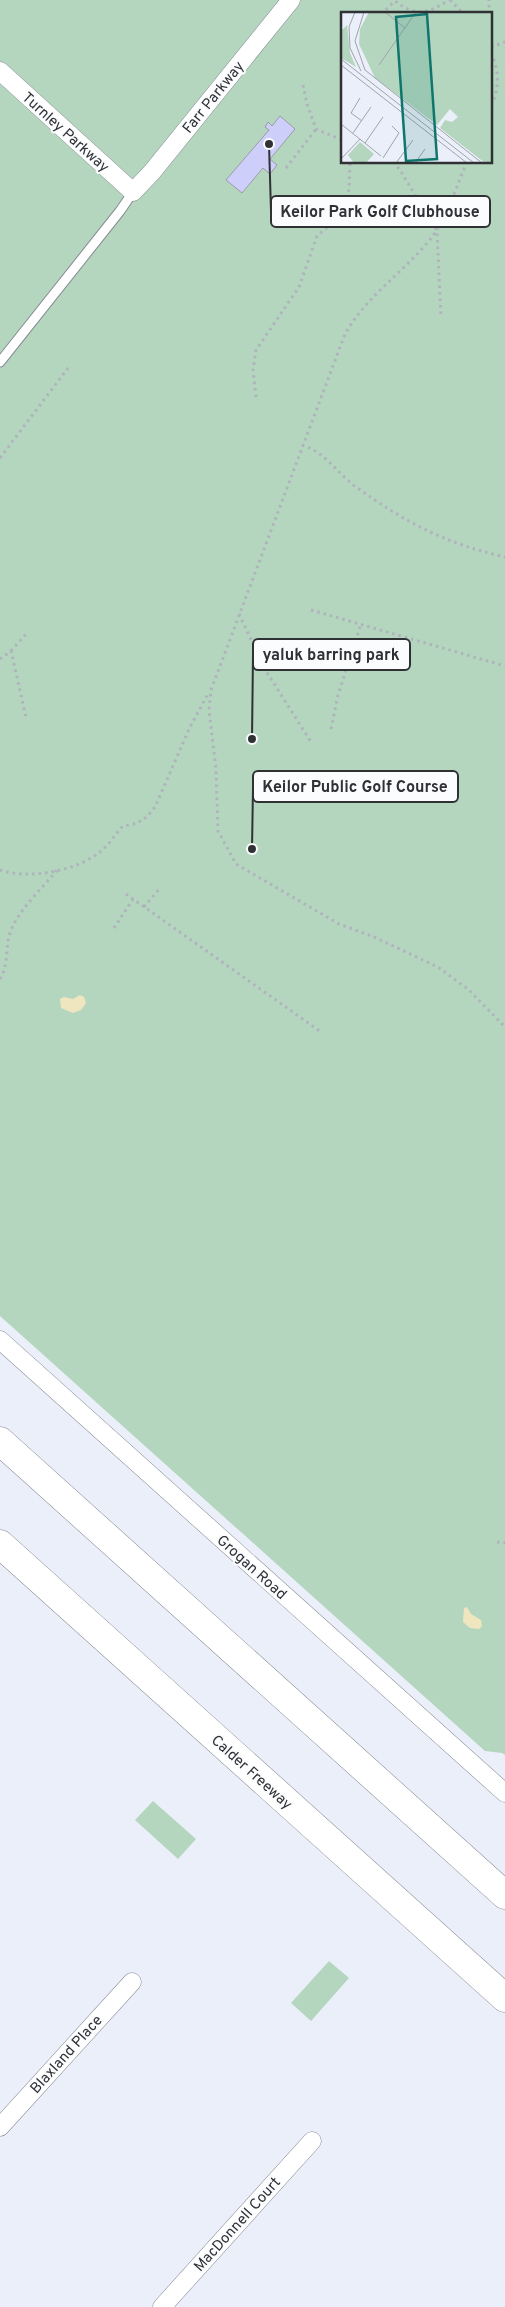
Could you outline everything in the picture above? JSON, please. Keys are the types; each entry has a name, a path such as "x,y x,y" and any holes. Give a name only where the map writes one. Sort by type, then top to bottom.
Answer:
{"highway":[{"path":"0,1440 505,1895"},
{"name":"Calder Freeway","path":"0,1544 505,1998"}],"street":[{"name":"Farr Parkway","path":"133,192 158,165 292,0"},
{"name":"Turnley Parkway","path":"0,71 133,192"},
{"name":"Grogan Road","path":"0,1340 505,1793"},
{"name":"Blaxland Place","path":"0,2127 132,1982"},
{"name":"MacDonnell Court","path":"162,2307 312,2141"}],"lane":[{"path":"0,362 133,192"}],"path":[{"path":"382,12 395,1 406,10 421,12 439,7 450,0 462,12"},
{"path":"492,46 505,42"},
{"path":"492,57 498,81 492,103"},
{"path":"303,85 307,104 316,128 341,139"},
{"path":"286,168 316,128"},
{"path":"256,397 253,360 256,350 299,287 317,236 338,218 344,210 349,189 350,164"},
{"path":"395,164 437,231 441,318"},
{"path":"0,870 32,873 58,870 83,864 102,851 123,826 136,825 146,819 154,807 190,727 211,690 345,334 364,305 402,271 437,231 466,164"},
{"path":"0,458 68,368"},
{"path":"302,444 316,449 356,486 417,526 446,540 505,557"},
{"path":"311,610 505,666"},
{"path":"239,614 266,671 311,742"},
{"path":"331,729 338,695 361,624"},
{"path":"0,659 11,652 26,634"},
{"path":"11,652 26,717"},
{"path":"211,690 209,710 216,769 218,831 236,864 339,924 382,940 438,967 470,990 505,1027"},
{"path":"0,979 8,957 8,943 11,931 25,909 58,870"},
{"path":"144,907 160,888"},
{"path":"126,894 321,1032"},
{"path":"114,928 133,900"},
{"path":"497,1542 505,1543"}],"green space":[{"path":"0,0 505,0 505,1755 485,1751 0,1316"},
{"path":"153,1801 196,1839 178,1859 135,1820"},
{"path":"329,1961 349,1978 311,2021 291,2003"}],"sand":[{"path":"80,995 84,997 86,1003 81,1010 73,1013 61,1008 60,999 64,997 73,999"},
{"path":"467,1607 471,1614 481,1620 482,1626 479,1629 470,1628 463,1622 464,1608"}],"building":[{"path":"280,116 295,129 270,159 277,165 270,174 263,168 242,193 226,180 269,130 265,127 268,122 272,126"}],"place":[{"name":"Keilor Park Golf Clubhouse","path":"269,144"},
{"name":"yaluk barring park","path":"252,739"},
{"name":"Keilor Public Golf Course","path":"252,849"}]}
